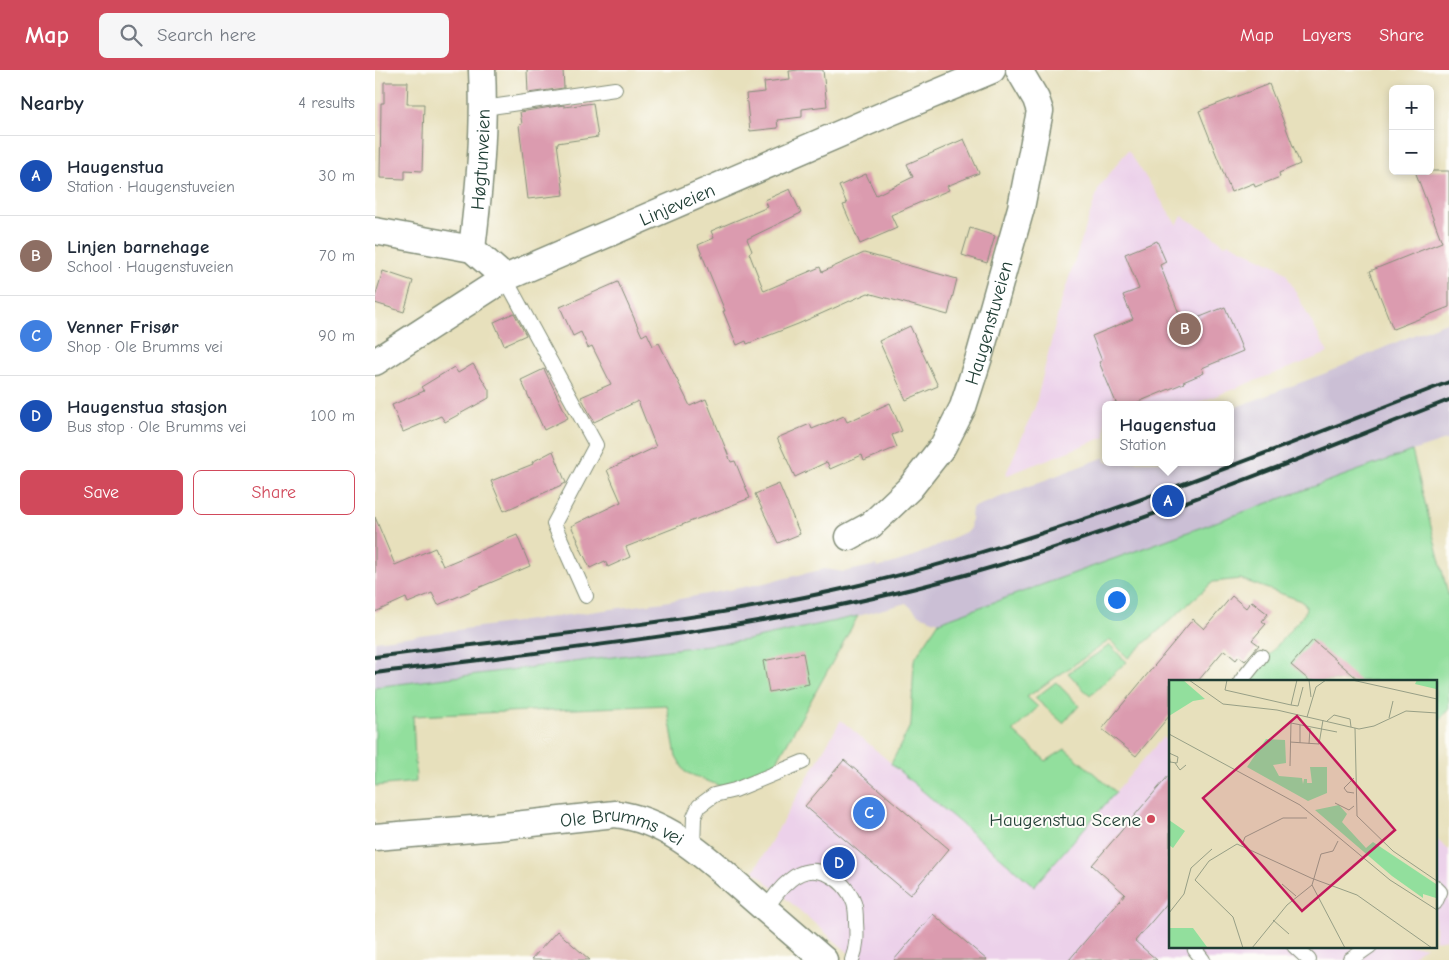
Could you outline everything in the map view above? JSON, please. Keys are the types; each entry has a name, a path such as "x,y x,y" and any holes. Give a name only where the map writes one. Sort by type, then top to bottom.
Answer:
{"street":[{"name":"Høgtunveien","path":"472,249 478,203 484,108 482,70"},
{"name":"Linjeveien","path":"375,362 505,278 991,70"},
{"name":"Haugenstuveien","path":"849,538 871,524 910,488 943,446 963,406 980,354 1021,208 1040,111 1036,99 1019,70"},
{"path":"375,231 472,249 505,278"},
{"name":"Ole Brumms vei","path":"375,837 497,827 615,814 631,816 661,827 693,848 824,960"}],"lane":[{"path":"484,108 615,89"},
{"path":"505,278 596,445 554,524 586,596"},
{"path":"1242,680 1261,656"},
{"path":"693,848 694,817 699,806 714,794 735,790 803,762"},
{"path":"766,910 774,896 791,879 803,872 816,871 834,877 848,891 855,905 857,939 856,950 852,960"},
{"path":"1196,948 1195,950 1203,960"},
{"path":"1296,948 1309,960"},
{"path":"1350,960 1367,948"}],"shaded area":[{"path":"1128,150 1177,225 1182,216 1204,229 1225,245 1229,243 1280,268 1286,274 1328,353 1202,401 1102,401 1102,438 1005,476 1035,407 1060,305 1099,187"},
{"path":"1449,321 1449,439 939,622 919,615 906,603 858,616 748,640 375,687 375,641 664,602 760,584 825,569 844,572 876,565 877,568 910,558 970,530 972,508 1102,458 1102,466 1234,466 1234,408 1326,373"},
{"path":"841,720 1034,886 1163,737 1169,743 1169,948 1423,948 1408,960 857,960 754,871"},
{"path":"1437,840 1449,850 1449,939 1437,941"}],"green space":[{"path":"1412,451 1449,598 1449,709 1437,722 1437,680 1251,680 1249,678 1305,613 1306,606 1302,601 1240,579 1213,582 1128,658 1110,640 1027,697 1038,707 1013,731 1046,761 1065,749 1116,792 1034,886 891,764 911,724 914,660 939,622"},
{"path":"858,616 771,772 720,786 685,772 676,756 667,705 413,716 416,782 375,786 375,687 748,640"},
{"path":"1110,645 1126,662 1090,696 1068,673"},
{"path":"1056,682 1079,706 1063,723 1035,698"}],"building":[{"path":"527,70 563,70 564,88 528,93"},
{"path":"823,70 827,106 802,109 802,117 777,120 778,128 750,131 746,94 765,92 764,82 790,79 789,71"},
{"path":"384,82 408,82 407,104 424,104 422,171 405,170 405,179 380,178 381,103 384,103"},
{"path":"1269,84 1300,164 1279,173 1280,177 1255,187 1254,183 1231,192 1199,111"},
{"path":"593,103 598,137 557,143 564,195 528,199 519,125 522,124 520,112 564,105 564,107"},
{"path":"964,139 979,173 947,186 949,190 891,215 897,228 860,244 843,205 847,204 839,186 866,174 876,195 913,177 907,164"},
{"path":"1434,171 1449,171 1449,307 1393,329 1370,271 1442,242 1417,175 1434,175"},
{"path":"790,189 801,213 747,239 752,251 749,253 764,291 820,267 822,272 864,253 957,279 948,315 868,293 798,324 747,344 746,341 737,345 698,245 714,238 711,231 768,207 765,200"},
{"path":"970,228 995,236 987,263 962,255"},
{"path":"1157,241 1166,262 1160,265 1180,316 1182,315 1185,323 1225,307 1243,351 1202,368 1204,373 1184,383 1141,401 1115,401 1099,362 1102,361 1092,336 1133,319 1123,295 1139,289 1125,254"},
{"path":"383,271 413,281 404,312 375,303"},
{"path":"618,282 642,336 647,333 653,346 659,343 690,406 706,399 731,462 735,461 750,498 626,547 630,557 608,567 605,561 590,568 571,526 621,502 607,470 656,447 638,401 594,422 581,397 611,384 592,346 588,348 581,332 573,336 560,307"},
{"path":"514,313 526,335 504,345 494,322"},
{"path":"910,326 938,386 906,400 879,341"},
{"path":"473,364 489,390 489,398 445,422 441,416 403,432 392,405 424,391 421,387 454,367 458,373"},
{"path":"544,369 568,418 544,430 521,380"},
{"path":"890,403 902,431 892,435 897,447 864,461 862,455 830,469 827,462 795,477 777,438 810,424 812,429 844,416 847,422"},
{"path":"553,451 566,483 504,511 491,481 533,464 532,462"},
{"path":"779,484 800,534 778,543 755,494"},
{"path":"375,517 395,565 435,548 443,566 517,535 530,566 438,605 432,593 408,603 406,598 375,612"},
{"path":"1232,596 1246,608 1251,601 1268,614 1262,621 1266,624 1252,640 1259,645 1245,661 1239,656 1236,660 1224,650 1199,680 1169,680 1169,716 1136,756 1102,729 1193,619 1204,629"},
{"path":"1313,640 1359,680 1309,680 1291,665"},
{"path":"803,653 809,684 769,692 763,661"},
{"path":"844,760 949,849 910,895 805,806"},
{"name":"Haugenstua Scene","path":"1169,775 1169,901 1135,941 1157,960 1069,960 1125,894 1092,865"},
{"path":"933,914 987,960 894,960"},
{"path":"557,931 590,960 531,960"}],"railway":[{"path":"1234,466 1449,382"},
{"path":"375,673 579,648 714,628 782,617 916,588 984,570 1119,526 1252,477 1449,400"},
{"path":"375,657 614,628 733,610 851,587 928,568 1004,545 1079,521 1233,466"}],"place":[{"name":"Linjen barnehage","path":"1185,329"},
{"name":"Haugenstua","path":"1168,501"},
{"name":"Venner Frisør","path":"869,813"},
{"name":"Haugenstua Scene","path":"1151,819"},
{"name":"Haugenstua stasjon","path":"839,863"}]}
